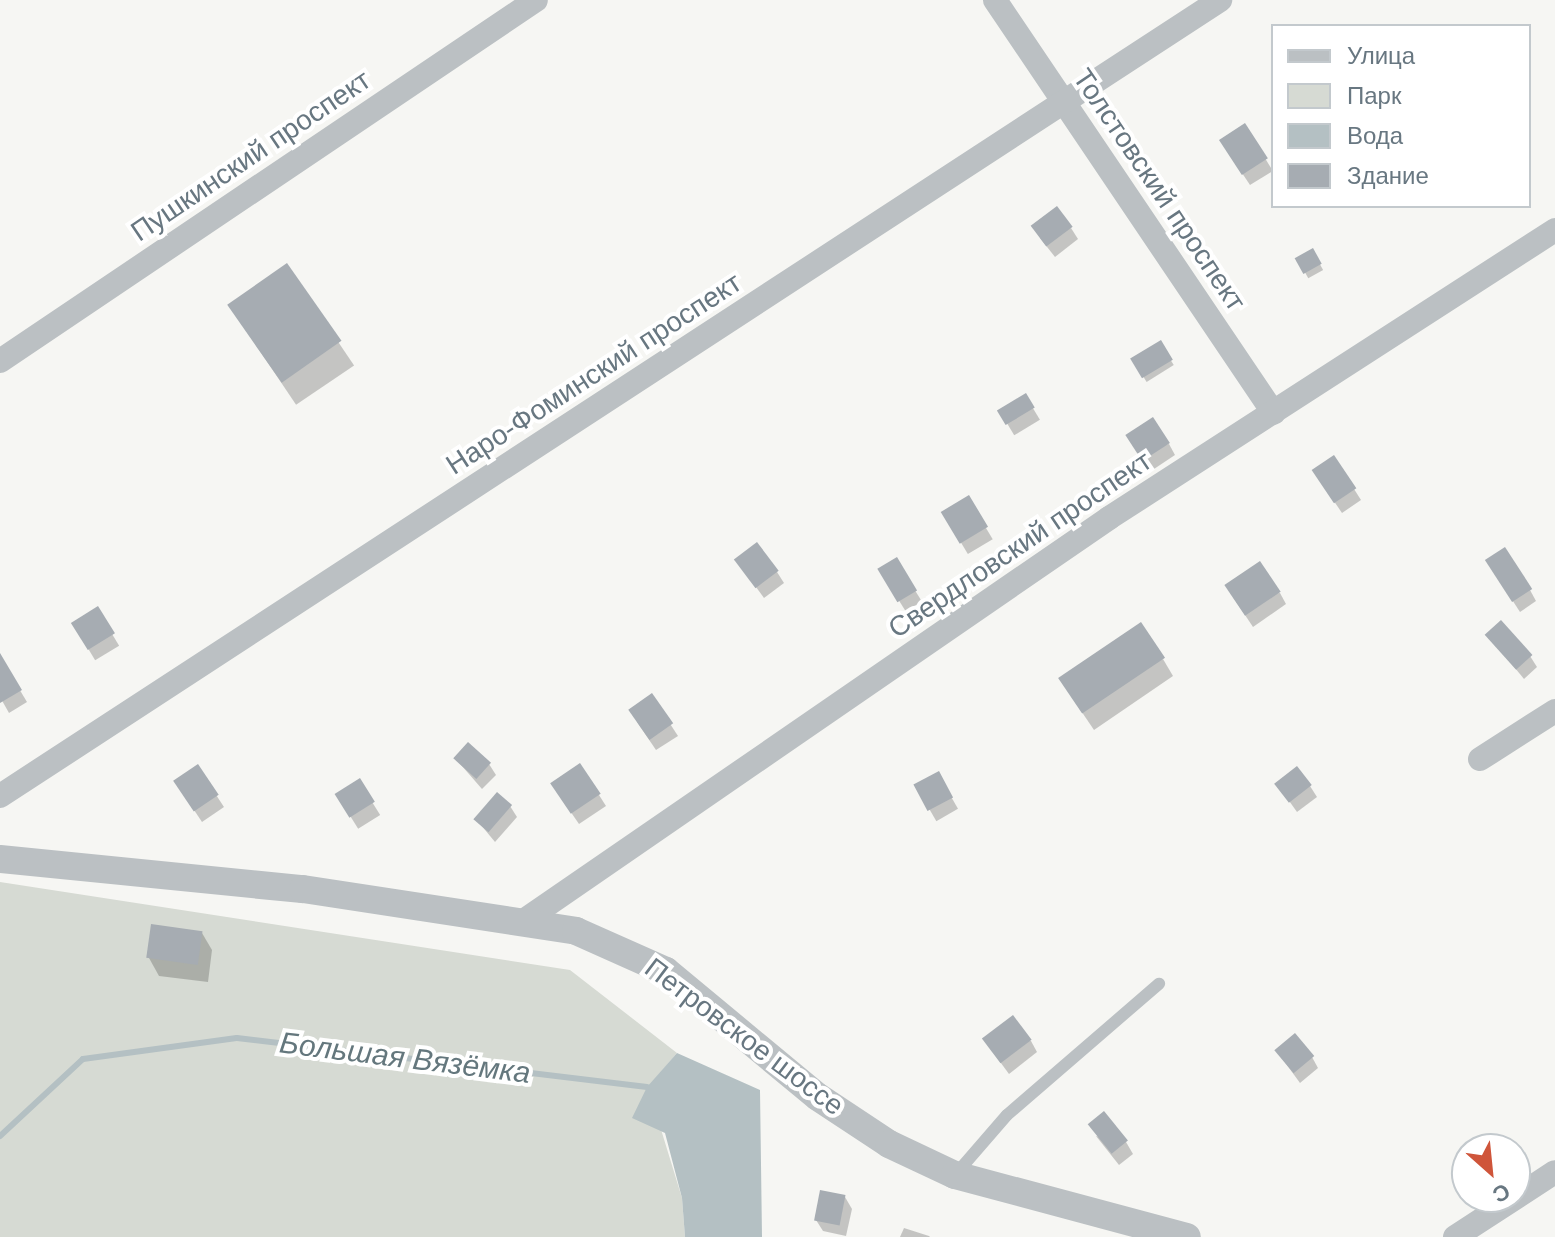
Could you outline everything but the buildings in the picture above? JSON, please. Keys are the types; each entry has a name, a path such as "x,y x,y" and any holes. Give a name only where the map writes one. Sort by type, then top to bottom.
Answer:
{"street":[{"name":"Пушкинский проспект","path":"0,361 536,0"},
{"name":"Толстовский проспект","path":"995,0 1063,105 1274,413"},
{"name":"Наро-Фоминский проспект","path":"0,796 1220,0"},
{"name":"Свердловский проспект","path":"525,920 1109,518 1555,230"},
{"path":"1480,759 1555,711"},
{"name":"Петровское шоссе","path":"0,859 303,889 525,920 576,931 644,958 818,1097 889,1144 955,1175 1187,1237"},
{"path":"1455,1237 1555,1172"}],"lane":[{"path":"955,1175 1007,1115 1159,984"}],"green space":[{"path":"0,882 570,970 677,1053 648,1087 682,1198 685,1237 0,1237"}],"water":[{"path":"677,1053 760,1090 762,1237 685,1237 682,1198 665,1133 632,1118 647,1087"}],"waterway":[{"name":"Большая Вязёмка","path":"0,1136 83,1059 237,1038 647,1087"}]}
